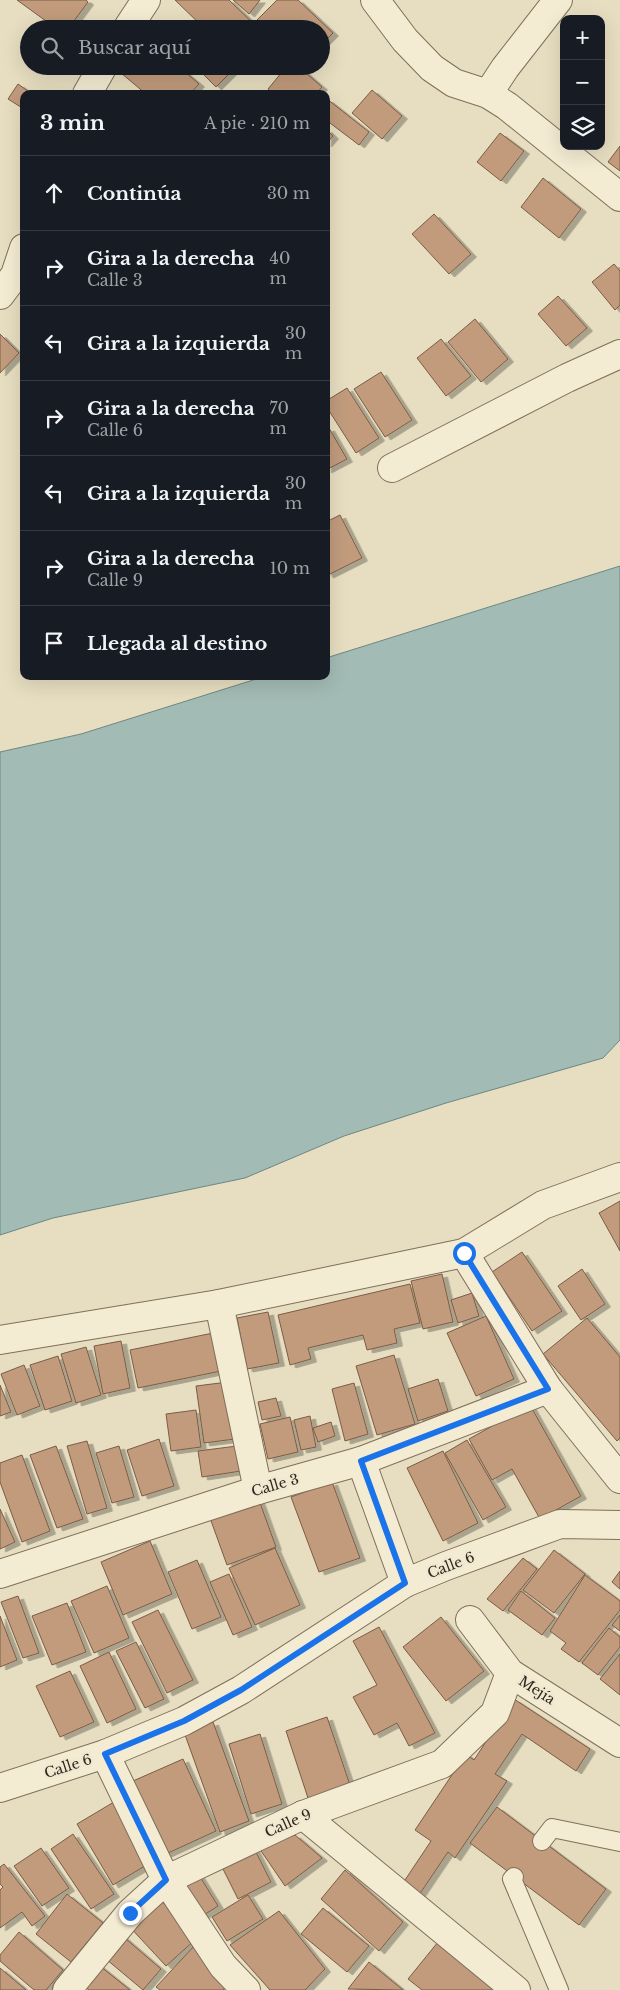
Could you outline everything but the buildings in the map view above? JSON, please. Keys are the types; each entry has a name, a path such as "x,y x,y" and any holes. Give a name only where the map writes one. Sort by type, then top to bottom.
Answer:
{"street":[{"path":"134,20 146,0"},
{"path":"375,0 405,40 432,68 454,83 488,94 507,106 620,197"},
{"path":"488,94 505,68 558,0"},
{"path":"88,90 98,75"},
{"path":"5,278 20,254"},
{"path":"392,468 567,378 620,354"},
{"path":"0,1340 219,1304 464,1253 543,1205 620,1177"},
{"path":"464,1253 548,1389 620,1479"},
{"path":"219,1304 258,1490"},
{"name":"Calle 3","path":"0,1574 258,1490 361,1461 548,1389"},
{"path":"361,1461 405,1583"},
{"name":"Calle 6","path":"0,1788 105,1754 184,1721 241,1690 405,1583 560,1524 620,1525"},
{"name":"Mejía","path":"470,1620 510,1673 620,1743"},
{"name":"Calle 9","path":"67,1990 130,1913 166,1880 303,1815 442,1764 495,1714 510,1673"},
{"path":"105,1754 166,1880 223,1966 246,1990"},
{"path":"303,1815 516,1990"}],"lane":[{"path":"542,1841 552,1828 620,1842"},
{"path":"514,1877 512,1880 559,1990"}],"water":[{"path":"620,566 620,1040 603,1058 446,1103 344,1136 245,1178 53,1218 0,1235 0,752 81,734 253,680 330,680 330,657"}],"route":[{"path":"130,1913 166,1880 105,1754 184,1721 241,1690 405,1583 361,1461 548,1389 464,1253"}]}
